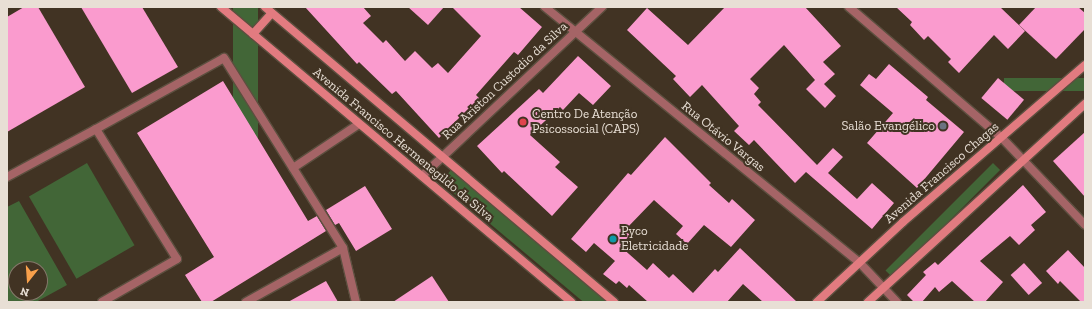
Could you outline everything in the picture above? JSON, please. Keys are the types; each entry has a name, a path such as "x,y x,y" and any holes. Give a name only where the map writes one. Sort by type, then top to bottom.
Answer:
{"main road":[{"name":"Avenida Francisco Hermenegildo da Silva","path":"221,7 571,302"},
{"name":"Avenida Francisco Hermenegildo da Silva","path":"265,7 614,302"},
{"path":"253,34 272,13"},
{"name":"Avenida Francisco Chagas","path":"817,302 859,262 1085,64"},
{"path":"868,302 1085,104"}],"street":[{"name":"Rua Otávio Vargas","path":"545,7 859,262 897,302"},
{"name":"Rua Ariston Custodio da Silva","path":"422,176 602,7"},
{"path":"849,7 1002,138 1085,225"},
{"path":"7,177 224,58 343,248 356,302"},
{"path":"293,168 359,124"},
{"path":"96,129 177,259 102,302"},
{"path":"246,302 343,248"}],"green space":[{"path":"233,7 258,7 258,234 233,234"},
{"path":"1004,78 1085,78 1085,91 1004,91"},
{"path":"87,163 134,245 76,279 29,196"},
{"path":"993,163 1000,170 893,278 886,270"},
{"path":"451,170 607,301 583,302 441,182"},
{"path":"19,201 67,285 48,295 48,261 8,261 8,301 38,301 7,302 7,207"}],"building":[{"path":"24,7 38,7 85,87 7,132 7,17"},
{"path":"81,7 142,7 178,67 132,93"},
{"path":"305,7 363,7 371,16 363,23 383,43 386,40 405,61 415,51 432,68 438,63 448,73 481,36 452,7 519,7 542,27 518,55 514,52 476,95 479,98 439,138 396,91 392,94 359,62 357,64"},
{"path":"408,7 444,7 428,25"},
{"path":"725,7 805,7 841,46 823,62 835,74 824,84 836,96 825,108 806,89 815,80 784,45 750,79 759,88 754,94 761,102 758,105 817,165 833,148 843,157 828,173 857,199 872,183 894,203 872,229 806,172 795,183 754,140 749,145 734,131 739,126 702,85 690,97 673,79 676,76 627,30 647,8 688,45"},
{"path":"896,7 1000,7 1025,31 1008,49 994,35 959,73 948,62 951,59 928,36 924,40 910,25 912,22"},
{"path":"1036,7 1078,7 1085,13 1085,29 1056,59 1019,25"},
{"path":"578,56 611,86 593,105 579,93 563,110 560,107 530,135 560,162 555,167 578,187 552,216 504,171 502,173 477,146 539,89 543,93"},
{"path":"889,64 928,97 926,100 964,132 917,188 867,143 893,113 860,85 869,74 876,79"},
{"path":"998,78 1024,100 1007,120 981,98"},
{"path":"223,81 308,221 317,216 326,231 211,302 202,302 185,275 214,257 137,133"},
{"path":"1085,132 1085,197 1053,161"},
{"path":"665,137 711,183 709,185 729,203 732,199 755,220 731,247 704,225 687,244 676,234 683,226 654,200 625,230 630,235 620,246 647,270 653,263 669,278 673,274 693,293 715,269 718,272 740,248 797,302 763,302 743,284 727,302 648,302 629,285 627,288 619,281 616,284 603,274 615,261 594,243 586,252 571,239 628,173 631,175"},
{"path":"1023,185 1046,212 1031,225 1035,230 1019,245 1010,236 980,261 1003,282 985,302 975,302 952,281 939,292 935,287 922,302 914,302 907,295 926,275 923,272 935,262 938,265"},
{"path":"365,186 392,229 356,251 339,223 335,225 326,210"},
{"path":"1068,250 1085,268 1085,302 1081,302 1060,281 1058,284 1046,271"},
{"path":"1024,263 1042,283 1029,295 1011,275"},
{"path":"432,276 449,302 393,302"},
{"path":"326,281 338,302 288,302"}],"place":[{"name":"Centro De Atenção Psicossocial (CAPS)","path":"523,122"},
{"name":"Salão Evangélico","path":"943,126"},
{"name":"Pyco Eletricidade","path":"613,239"}]}
